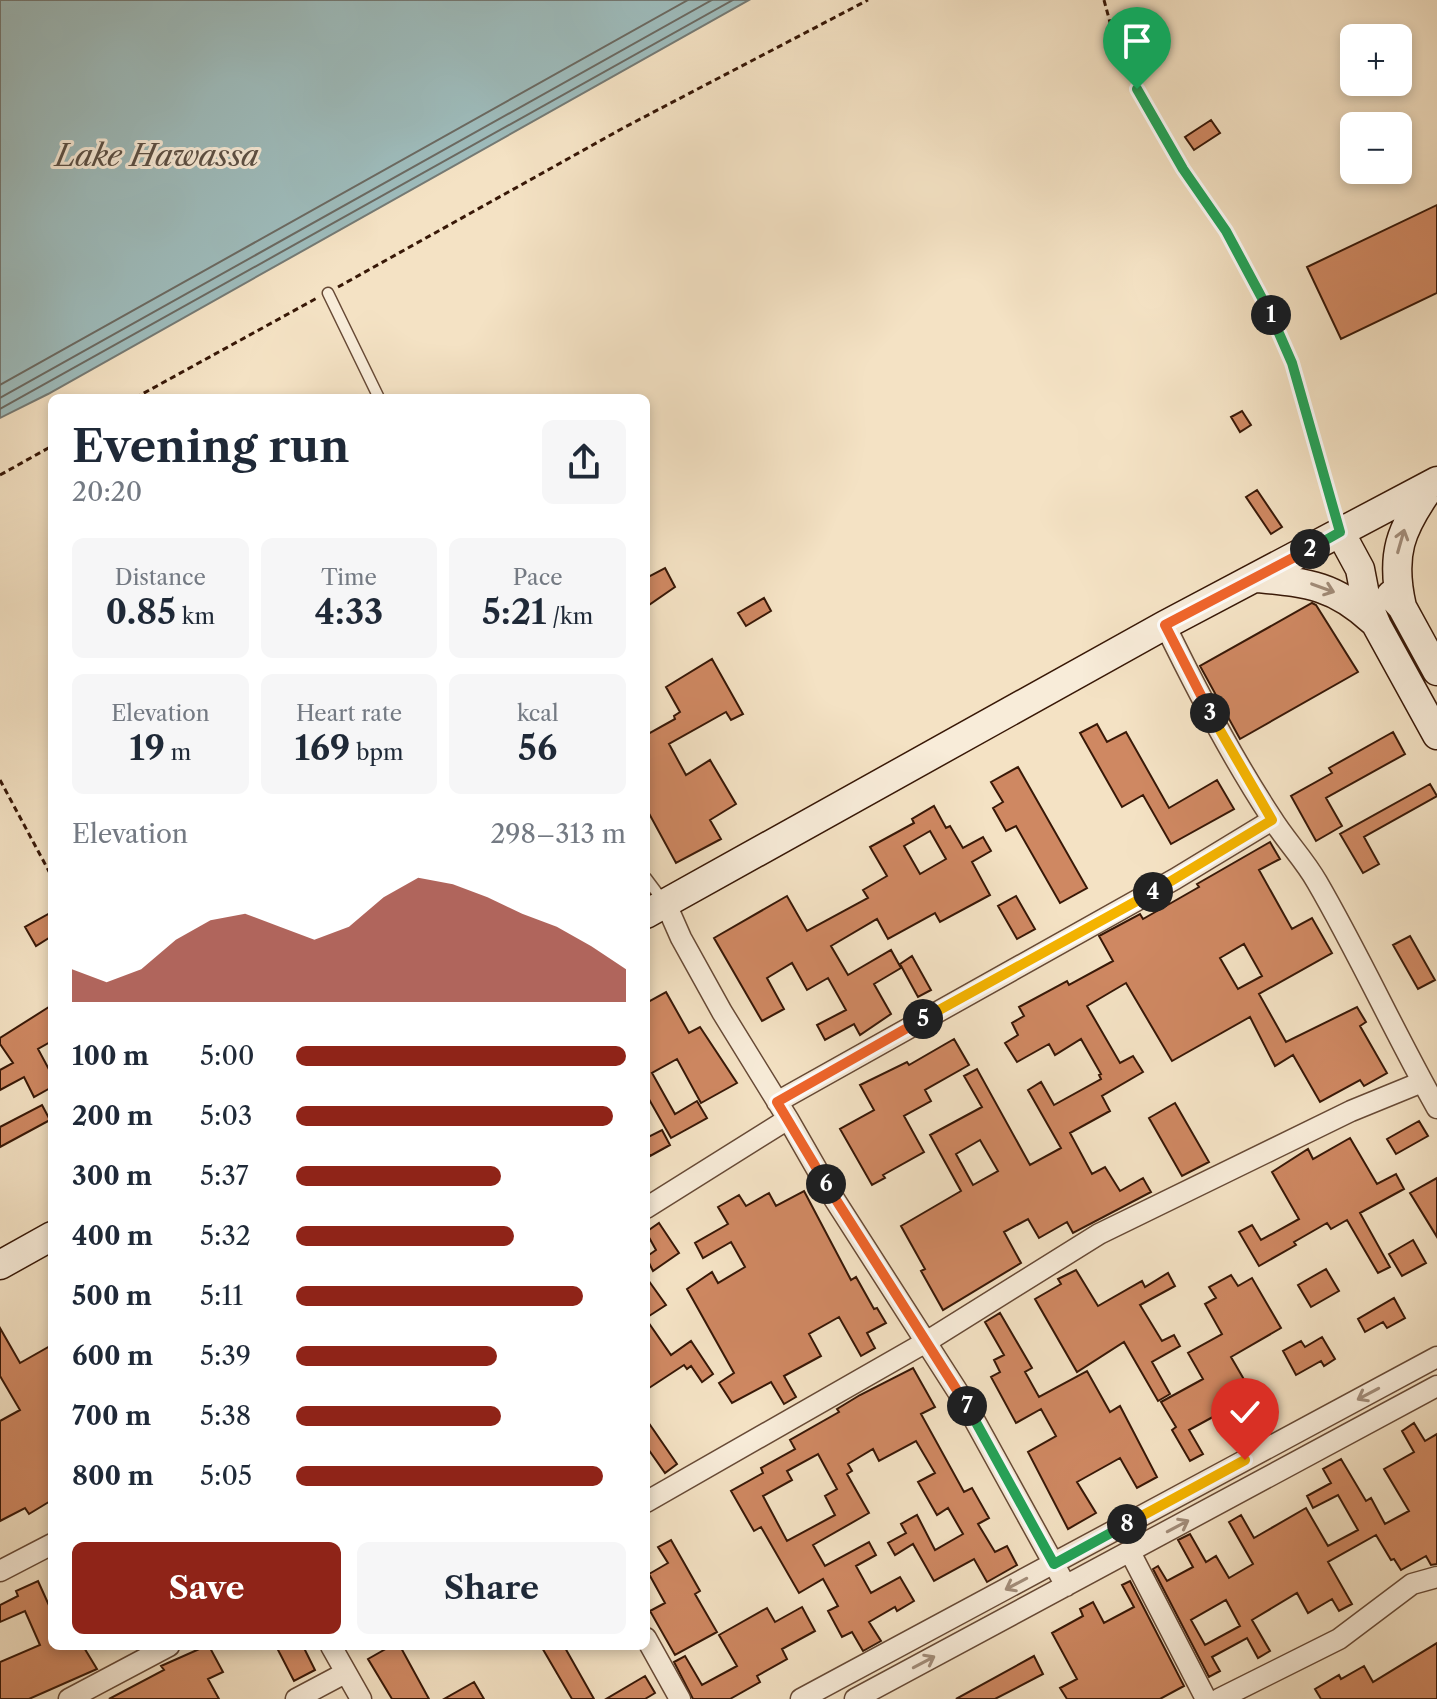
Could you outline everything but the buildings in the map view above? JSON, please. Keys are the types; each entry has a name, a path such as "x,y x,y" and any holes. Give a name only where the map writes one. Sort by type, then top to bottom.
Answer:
{"main road":[{"path":"656,909 1165,625 1435,482"},
{"path":"1435,482 1410,516 1399,542 1396,567 1402,607 1429,679 1437,735"},
{"path":"1340,532 1360,569 1366,600 1377,626"},
{"path":"1360,569 1373,577 1402,607"},
{"path":"1258,578 1300,581 1327,589 1348,600 1429,679"},
{"path":"0,1265 48,1238"}],"street":[{"path":"1165,625 1195,687 1272,820 1314,877 1344,928 1437,1108"},
{"path":"650,1205 783,1110 1272,820"},
{"path":"656,909 681,938 831,1194 926,1342 1008,1478 1066,1586"},
{"path":"650,1500 926,1342 1099,1234 1351,1111 1422,1082"},
{"path":"801,1699 1437,1357"},
{"path":"855,1699 1437,1386"},
{"path":"0,1571 48,1546"},
{"path":"1130,1552 1206,1699"},
{"path":"1219,1699 1339,1639 1412,1584 1437,1577"},
{"path":"650,1645 680,1699"},
{"path":"69,1699 161,1650"},
{"path":"333,1650 361,1699"},
{"path":"296,1699 345,1673"}],"lane":[{"path":"328,293 377,394"}],"path":[{"path":"142,394 625,127 868,0"},
{"path":"1104,0 1115,41 1137,89 1183,169 1226,231 1268,309 1292,363 1340,532"},
{"path":"0,475 48,448"},
{"path":"0,780 48,870"}],"water":[{"name":"Lake Hawassa","path":"0,0 749,0 48,394 0,418"}],"route":[{"path":"1137,89 1183,169 1226,231 1268,309 1292,363 1340,532 1165,625 1195,687 1272,820 1175,879 777,1102 831,1194 965,1403 1054,1564 1245,1460"}]}
